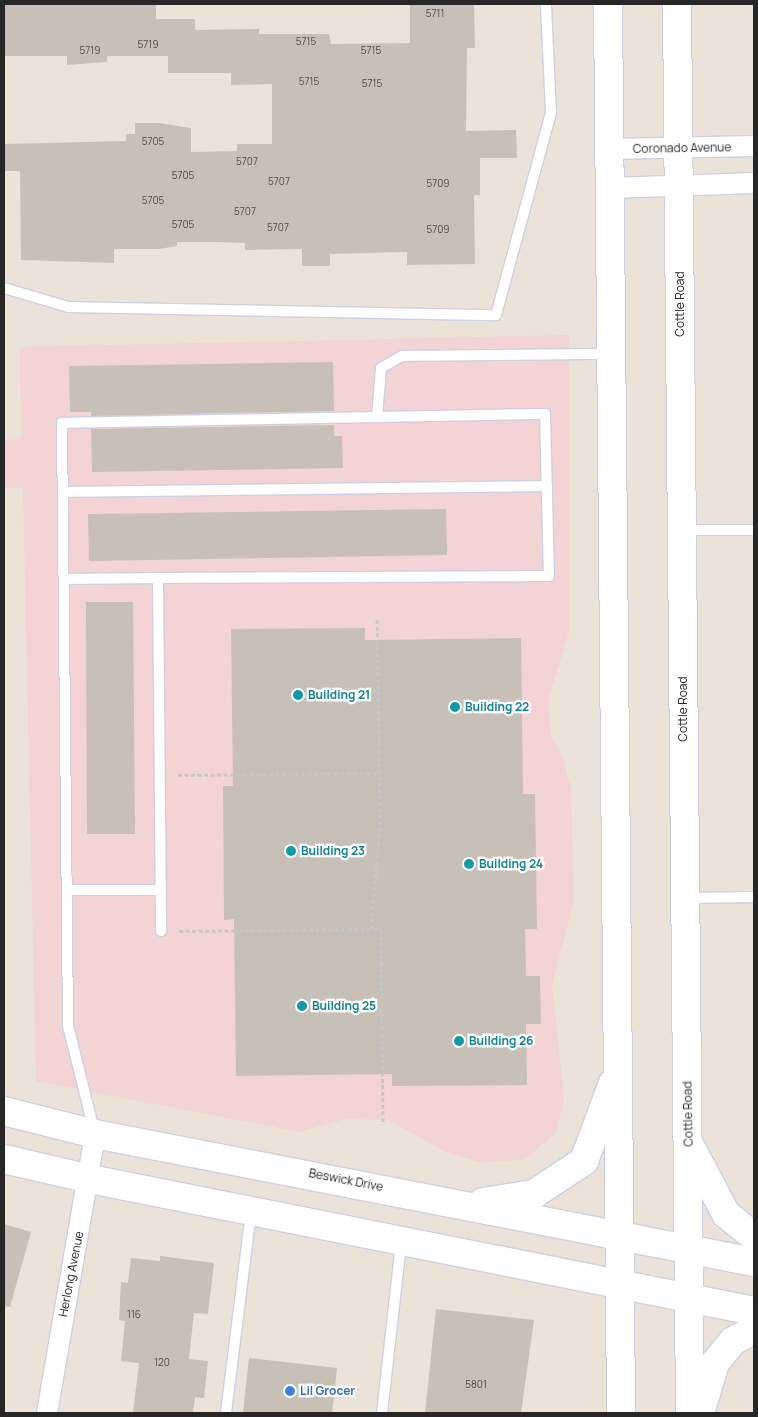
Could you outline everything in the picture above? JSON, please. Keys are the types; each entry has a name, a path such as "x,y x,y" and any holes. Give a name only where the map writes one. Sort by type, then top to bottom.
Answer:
{"main road":[{"path":"608,4 621,1236 621,1413"},
{"name":"Cottle Road","path":"677,4 684,898 688,1142 687,1298 690,1413"},
{"path":"465,1204 534,1194 584,1161 619,1068"},
{"name":"Beswick Drive","path":"4,1111 94,1134 465,1204 754,1262"},
{"path":"688,1142 726,1214 754,1237"},
{"path":"4,1159 90,1179 251,1212 754,1311"},
{"path":"700,1413 715,1363 733,1341 754,1330"}],"street":[{"name":"Coronado Avenue","path":"610,149 754,146"},
{"path":"610,188 754,183"},
{"name":"Herlong Avenue","path":"46,1413 90,1179 94,1134"}],"lane":[{"path":"4,288 68,307 496,315 551,112 546,4"},
{"path":"377,418 381,368 402,356 612,354"},
{"path":"64,579 548,576 545,414 62,423 68,1026 94,1134"},
{"path":"63,492 547,486"},
{"path":"682,530 754,530"},
{"path":"158,578 161,931"},
{"path":"67,890 161,890"},
{"path":"684,898 754,897"},
{"path":"226,1413 251,1212"},
{"path":"382,1413 401,1242"}],"path":[{"path":"371,929 380,825 377,620"},
{"path":"160,775 379,773"},
{"path":"161,931 381,929 383,1124"}],"shaded area":[{"path":"569,335 569,632 549,697 550,734 563,758 571,790 574,901 552,985 564,1099 556,1133 525,1159 482,1163 445,1152 389,1120 345,1119 300,1132 36,1081 23,488 4,488 4,440 21,439 20,347"}],"building":[{"path":"4,4 156,4 156,19 195,19 195,30 259,29 259,34 329,34 331,44 410,43 410,4 474,4 475,48 467,48 466,131 516,130 517,158 480,158 480,195 474,195 475,264 407,265 407,252 330,254 330,266 302,266 302,249 245,250 245,243 217,242 177,242 177,246 159,249 114,249 114,263 21,260 20,171 4,171 4,144 126,141 126,134 135,134 135,123 159,123 191,128 191,152 237,151 237,144 272,144 272,84 231,85 231,73 168,73 168,56 107,56 107,62 67,65 67,56 4,56"},
{"path":"333,362 334,411 91,416 91,412 70,412 69,366"},
{"path":"334,425 334,436 342,436 343,468 92,472 91,429"},
{"path":"446,509 447,555 89,561 88,514"},
{"path":"86,602 133,602 135,834 87,834"},
{"path":"365,628 365,640 521,638 523,794 535,794 537,929 525,929 526,976 540,976 541,1024 526,1024 527,1085 392,1086 392,1074 236,1076 234,919 224,920 223,786 233,786 231,629"},
{"path":"4,1224 31,1232 10,1307 4,1306"},
{"path":"160,1256 214,1263 208,1314 194,1313 189,1359 208,1361 204,1398 195,1397 193,1413 133,1413 139,1363 121,1361 125,1321 119,1320 121,1282 128,1283 131,1258 160,1261"},
{"path":"436,1309 534,1320 521,1413 425,1413"},
{"path":"249,1358 337,1368 332,1413 243,1413"}],"place":[{"name":"Building 21","path":"298,695"},
{"name":"Building 22","path":"455,707"},
{"name":"Building 23","path":"291,851"},
{"name":"Building 24","path":"469,864"},
{"name":"Building 25","path":"302,1006"},
{"name":"Building 26","path":"459,1041"},
{"name":"Lil Grocer","path":"290,1391"}]}
